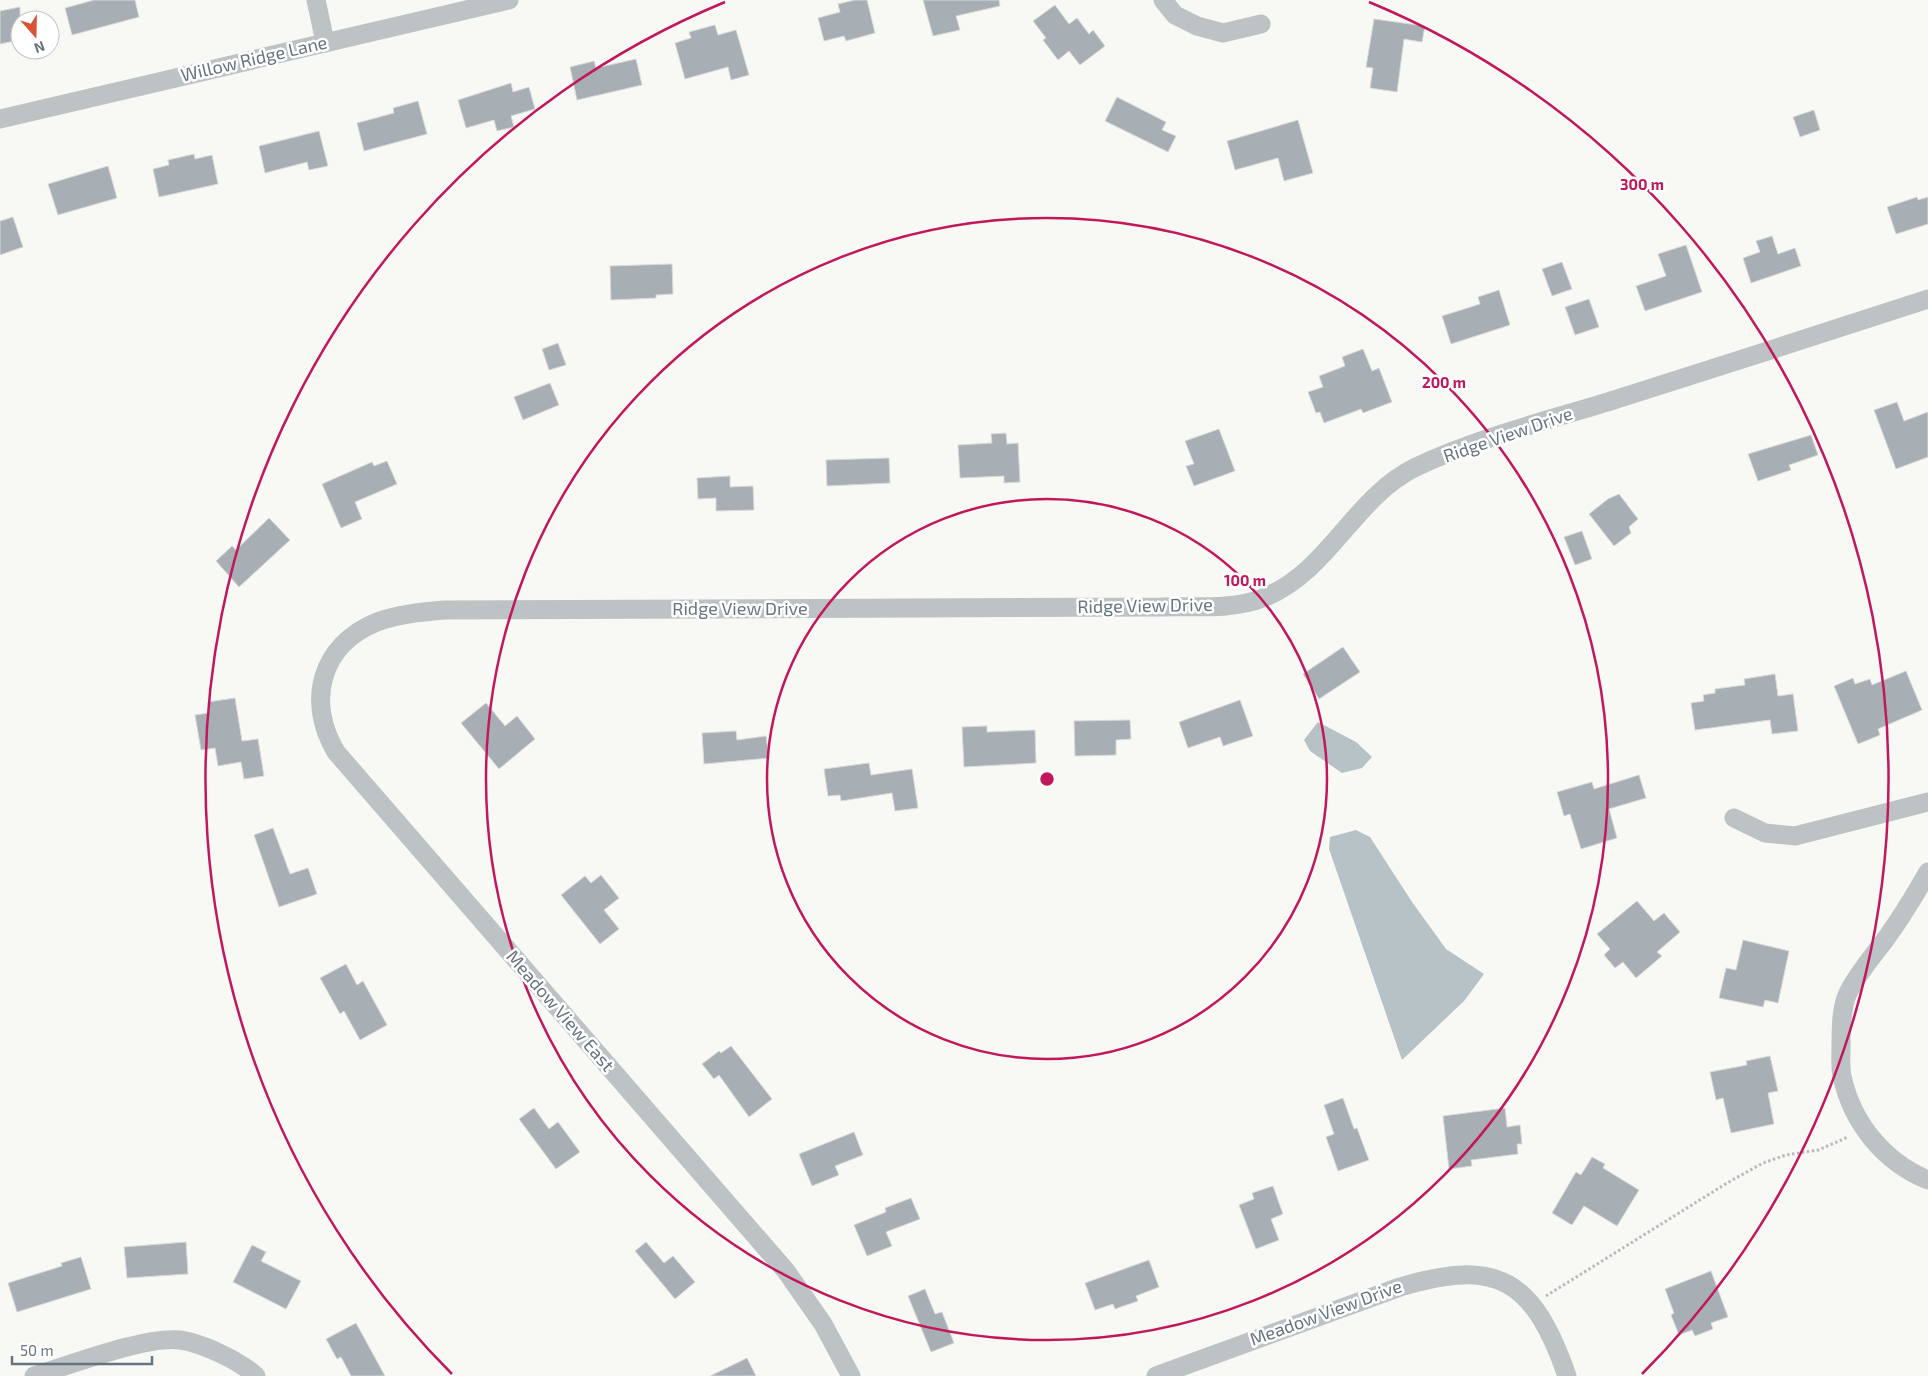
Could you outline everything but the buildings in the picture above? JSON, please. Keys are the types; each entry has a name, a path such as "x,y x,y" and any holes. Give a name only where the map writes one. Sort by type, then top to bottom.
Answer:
{"street":[{"path":"316,0 325,42"},
{"name":"Willow Ridge Lane","path":"0,119 509,0"},
{"path":"1163,0 1175,15 1197,26 1223,33 1261,24"},
{"name":"Ridge View Drive","path":"349,638 377,622 412,613 445,610 1152,607 1241,604 1262,598 1284,588 1306,571 1372,498 1392,481 1415,468 1491,438 1928,299"},
{"name":"Meadow View East","path":"349,638 336,651 326,668 320,698 326,731 336,752 786,1271 824,1324 851,1376"},
{"path":"1734,818 1765,833 1795,836 1928,802"},
{"path":"1928,872 1910,903 1861,970 1847,995 1841,1033 1842,1075 1852,1110 1864,1128 1886,1154 1910,1173 1928,1180"},
{"name":"Meadow View Drive","path":"1156,1376 1232,1346 1422,1280 1466,1274 1501,1281 1516,1288 1532,1304"},
{"path":"1532,1304 1550,1332 1567,1376"},
{"path":"34,1376 117,1351 155,1342 180,1340 229,1358 256,1376"}],"path":[{"path":"1532,1304 1727,1183 1763,1163 1786,1155 1818,1150 1841,1141 1864,1128"}],"shaded area":[{"path":"1318,722 1356,742 1372,757 1362,768 1342,773 1310,751 1304,740"},
{"path":"1356,830 1370,837 1412,902 1446,949 1484,974 1464,1001 1402,1060 1329,849 1330,837"}]}
